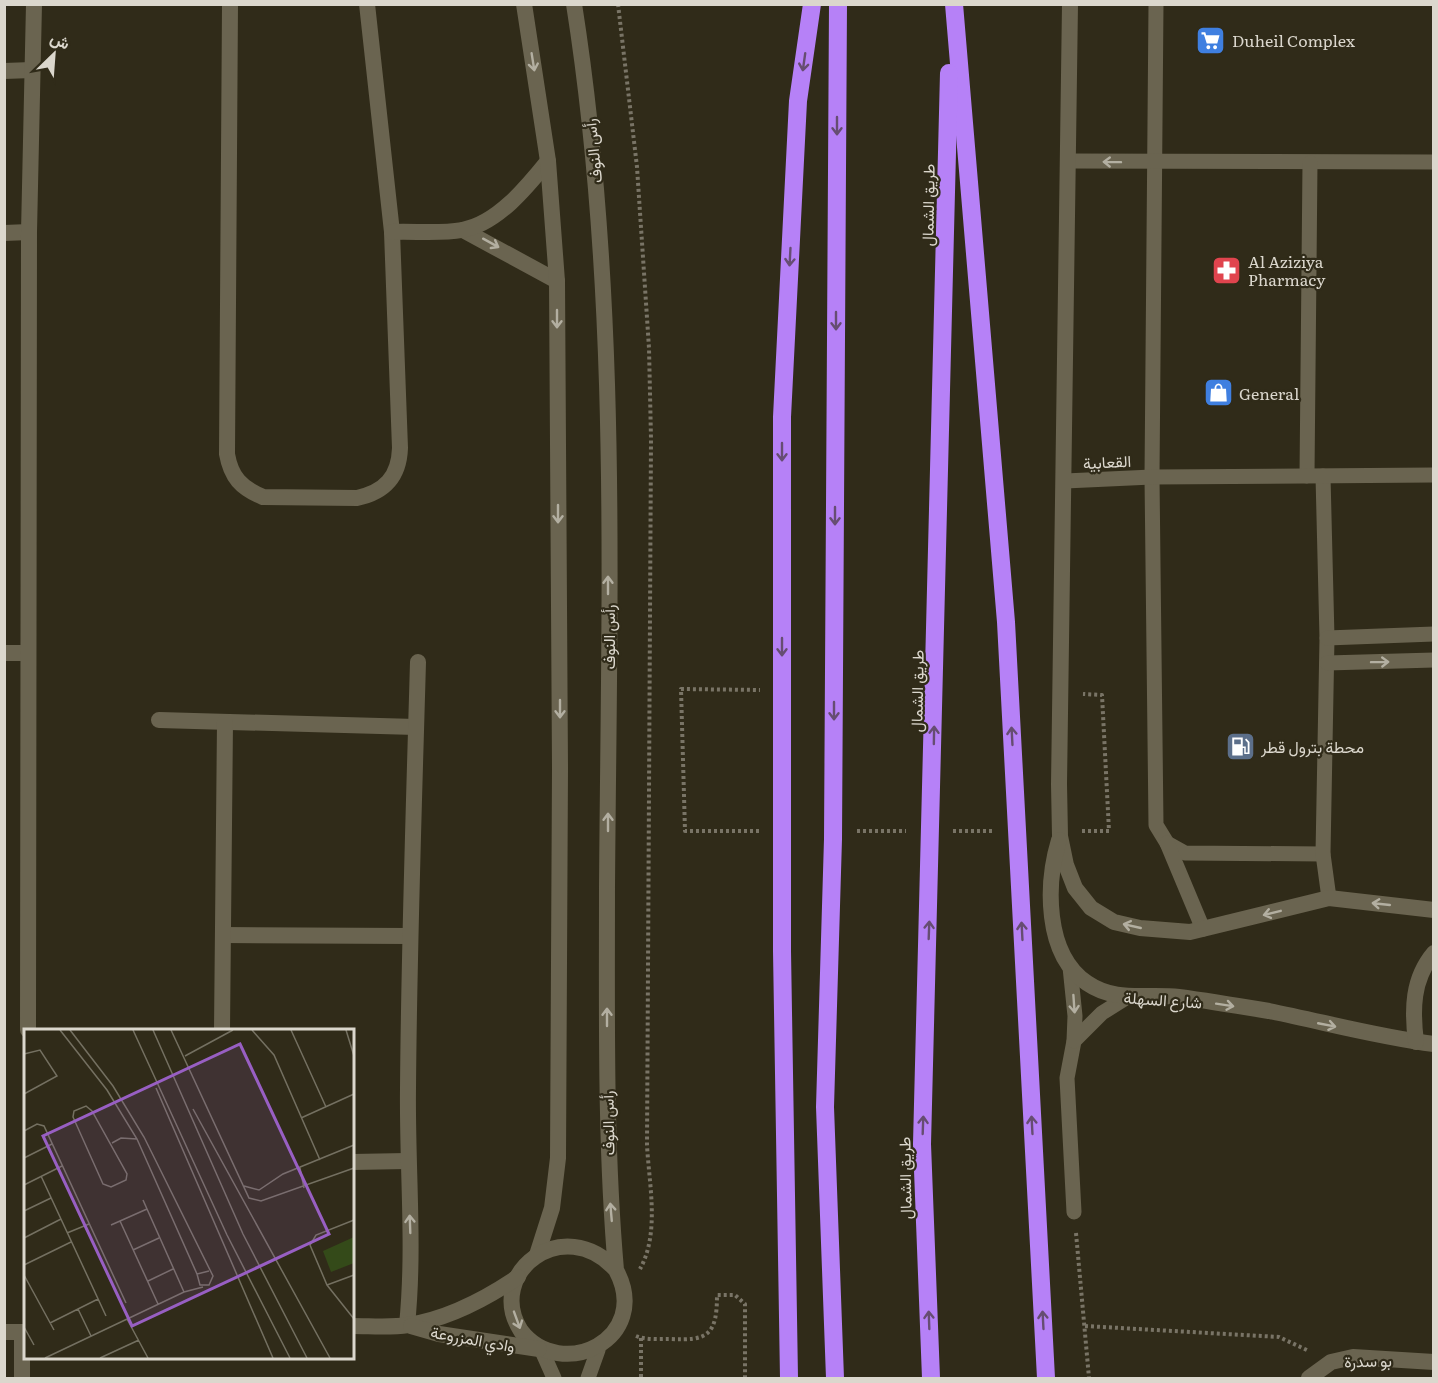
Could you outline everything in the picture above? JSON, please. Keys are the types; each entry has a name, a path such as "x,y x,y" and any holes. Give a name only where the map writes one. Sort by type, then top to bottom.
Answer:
{"highway":[{"path":"789,1378 782,951 782,417 798,101 812,4"},
{"path":"836,1378 825,1107 833,839 838,4"},
{"path":"952,4 1006,622 1046,1378"},
{"name":"طريق الشمال","path":"931,1378 922,1144 930,916 952,4"}],"street":[{"path":"28,1029 29,232 34,4"},
{"path":"230,4 227,454 230,469 238,482 249,492 263,497 357,498 371,495 384,488 394,476 399,462 400,448 392,232 367,4"},
{"path":"524,4 548,161 557,281 560,756 558,1158 552,1208 537,1255 518,1277 514,1290 515,1317 524,1335 541,1350 564,1358 598,1350 610,1341 619,1329 625,1309 625,1289 616,1270 594,1250 579,1246 564,1245 537,1255"},
{"name":"رأس النوف","path":"574,4 594,162 602,288 608,486 606,1126 616,1270"},
{"path":"1070,4 1065,481 1066,866 1075,888 1091,908 1114,922 1140,928 1190,932 1329,898 1434,910"},
{"path":"4,72 32,70"},
{"path":"392,232 463,230 498,213 524,189 548,161"},
{"path":"463,230 557,281"},
{"path":"4,233 29,232"},
{"path":"4,653 27,653"},
{"path":"407,1325 412,1278 407,1161 409,936 417,662"},
{"path":"159,720 416,728"},
{"path":"222,1029 225,722"},
{"name":"شارع السهلة","path":"1067,833 1053,864 1054,927 1059,948 1070,967 1095,987 1125,998 1176,997 1270,1012 1434,1044"},
{"path":"223,935 409,936"},
{"path":"1416,1042 1414,997 1424,967 1434,953"},
{"path":"354,1162 407,1161"},
{"name":"وادي المزروعة","path":"354,1326 407,1325 465,1308 518,1277"},
{"name":"وادي المزروعة","path":"407,1325 439,1334 541,1350"},
{"path":"4,1332 24,1332 22,1378"},
{"name":"بو سدرة","path":"1309,1378 1331,1362 1353,1357 1434,1362"}],"lane":[{"path":"1156,4 1152,477 1155,815 1160,835 1167,843 1203,929"},
{"path":"1069,161 1434,162"},
{"path":"1307,476 1310,163"},
{"name":"القعابية","path":"1065,481 1152,477 1434,475"},
{"path":"1323,476 1327,638 1323,854 1329,898"},
{"path":"1327,638 1434,634"},
{"path":"1327,663 1434,660"},
{"path":"1167,843 1185,853 1195,854 1323,854"},
{"path":"1070,967 1075,1008 1074,1041 1067,1078 1074,1212"},
{"path":"1074,1041 1102,1013 1125,998"},
{"path":"541,1350 554,1378"},
{"path":"588,1378 598,1350"}],"path":[{"path":"618,4 637,167 644,257 651,439 647,1145 652,1227 644,1261 625,1289"},
{"path":"767,831 685,831 681,689 782,690"},
{"path":"1067,833 1109,831 1102,695"},
{"path":"850,831 909,831"},
{"path":"944,831 1003,831"},
{"path":"1074,1212 1089,1378"},
{"path":"619,1329 641,1338 693,1341 705,1337 716,1322 717,1295 735,1296 745,1304 746,1378"},
{"path":"1085,1326 1279,1336 1331,1362"},
{"path":"641,1338 641,1378"}],"place":[{"name":"Duheil Complex","path":"1211,40"},
{"name":"Al Aziziya Pharmacy","path":"1227,270"},
{"name":"General","path":"1218,393"},
{"name":"محطة بترول قطر","path":"1240,746"}]}
